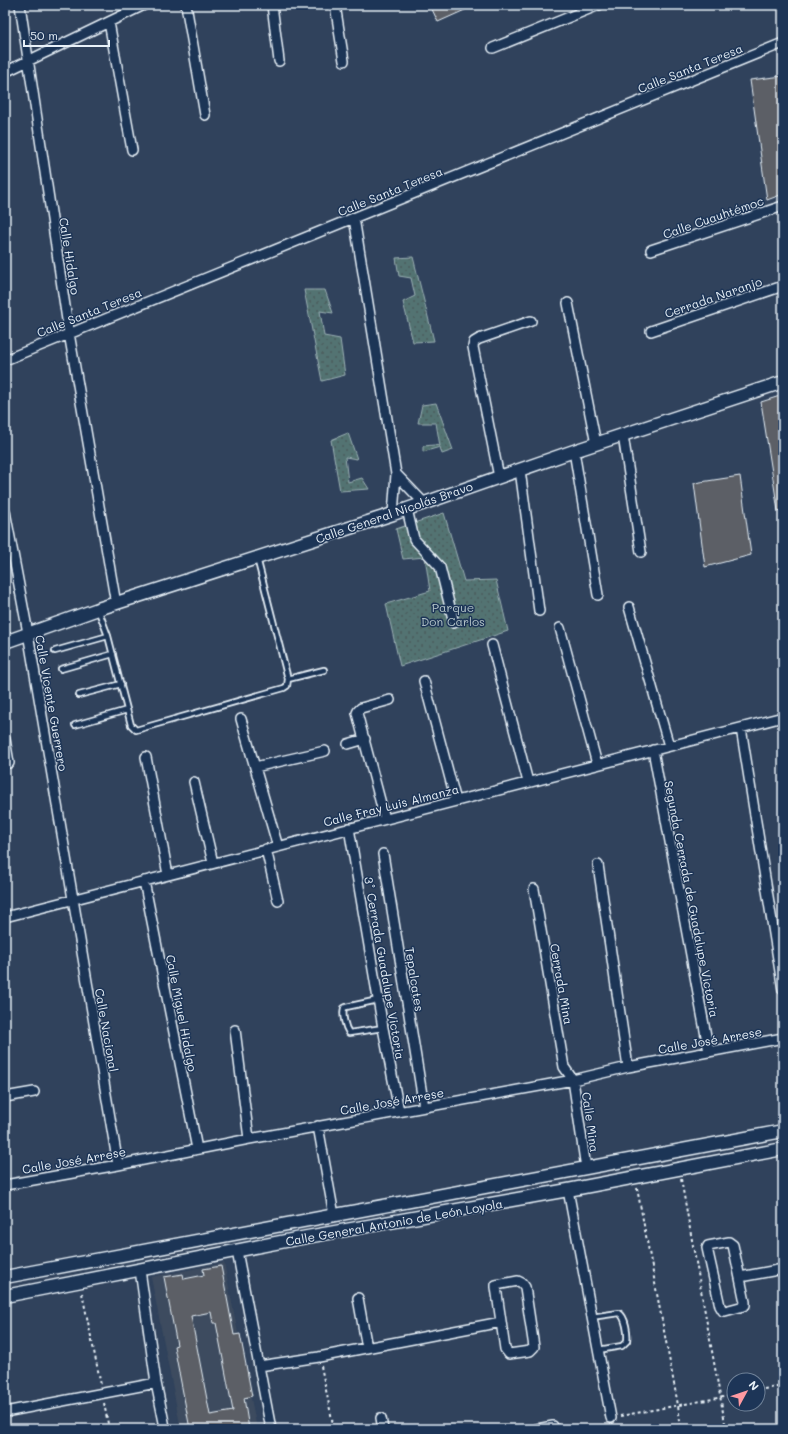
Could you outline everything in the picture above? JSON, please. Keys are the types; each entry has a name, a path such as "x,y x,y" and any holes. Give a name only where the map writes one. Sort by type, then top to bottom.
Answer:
{"street":[{"name":"Calle Hidalgo","path":"20,5 69,333 116,604"},
{"path":"5,72 144,5"},
{"path":"186,5 205,115"},
{"path":"272,5 279,61"},
{"path":"335,5 344,61"},
{"path":"493,48 599,5"},
{"path":"109,22 132,150"},
{"name":"Calle Santa Teresa","path":"5,360 783,43"},
{"name":"Calle Cuauhtémoc","path":"651,250 783,206"},
{"path":"354,218 396,474 393,514"},
{"name":"Cerrada Naranjo","path":"651,331 783,286"},
{"path":"568,303 596,444"},
{"path":"499,477 473,347 474,342 531,321"},
{"name":"Calle General Nicolás Bravo","path":"5,642 98,609 393,514 574,451 783,382"},
{"path":"623,436 641,552"},
{"path":"574,451 598,595"},
{"path":"520,470 540,611"},
{"path":"396,474 424,503"},
{"path":"407,509 414,539 440,567 454,623"},
{"name":"Calle Vicente Guerrero","path":"5,511 28,633 73,899"},
{"path":"629,608 669,746"},
{"path":"560,628 597,764"},
{"path":"492,645 528,782"},
{"path":"424,681 456,801"},
{"path":"385,819 358,711 361,708 390,700"},
{"name":"Calle Fray Luis Almanza","path":"5,917 783,717"},
{"path":"241,719 278,847"},
{"path":"741,728 783,990"},
{"path":"5,739 9,762"},
{"path":"348,744 365,739"},
{"name":"Segunda Cerrada de Guadalupe Victoria","path":"652,750 709,1052"},
{"path":"255,767 325,751"},
{"path":"146,757 168,875"},
{"path":"194,782 213,863"},
{"name":"3˚ Cerrada Guadalupe Victoria","path":"349,828 378,1000 399,1111"},
{"path":"266,850 278,901"},
{"name":"Tepalcates","path":"383,854 424,1107"},
{"path":"598,865 628,1067"},
{"name":"Calle Miguel Hidalgo","path":"144,881 197,1150"},
{"name":"Cerrada Mina","path":"534,889 564,1067 573,1080"},
{"name":"Calle Nacional","path":"73,899 118,1165"},
{"path":"235,1030 249,1139"},
{"name":"Calle José Arrese","path":"5,1185 573,1080 628,1067 783,1038"},
{"name":"Calle Mina","path":"573,1080 586,1168"},
{"path":"5,1097 34,1092"},
{"path":"318,1126 334,1215"},
{"name":"Calle General Antonio de León Loyola","path":"5,1277 783,1131"},
{"name":"Calle General Antonio de León Loyola","path":"5,1296 296,1239 568,1190 635,1176 783,1149"},
{"path":"568,1190 611,1418"},
{"path":"731,1242 740,1277 745,1305 740,1308 722,1311 716,1292 707,1250 708,1246 731,1242"},
{"path":"237,1251 271,1429"},
{"path":"740,1277 783,1269"},
{"path":"140,1270 156,1383 165,1427"},
{"path":"518,1282 522,1283 525,1287 534,1344 533,1349 530,1351 512,1354 508,1353 505,1349 501,1322 496,1285 518,1282"},
{"path":"358,1298 367,1348"},
{"path":"258,1366 319,1357 501,1322"},
{"path":"5,1412 156,1383"},
{"path":"381,1418 383,1429"},
{"path":"537,1429 553,1426"}],"lane":[{"path":"98,609 108,636 127,710 133,728 136,730 284,688 288,683 288,680 257,558"},
{"path":"55,651 108,636"},
{"path":"61,669 112,654"},
{"path":"288,680 324,670"},
{"path":"79,695 121,684"},
{"path":"75,725 127,710"},
{"path":"378,1000 346,1007 344,1008 343,1012 346,1028 349,1033 383,1028"},
{"path":"592,1317 616,1312 622,1315 628,1338 628,1342 625,1344 598,1350"}],"path":[{"path":"680,1168 726,1429"},
{"path":"635,1176 678,1405 681,1429"},
{"path":"80,1282 109,1429"},
{"path":"319,1357 334,1429"},
{"path":"766,1389 783,1386"},
{"path":"611,1418 726,1396"}],"shaded area":[{"path":"224,1263 257,1429 181,1429 151,1277"}],"green space":[{"path":"413,257 434,341 413,342 403,302 415,296 411,278 399,276 396,258"},
{"path":"304,290 325,290 333,313 320,311 324,336 340,339 345,375 322,381"},
{"path":"436,403 453,450 442,454 440,447 423,452 423,446 440,446 436,423 418,423 422,405"},
{"path":"348,433 357,459 345,457 348,482 362,478 369,489 340,491 331,440"},
{"name":"Parque Don Carlos","path":"444,513 464,581 496,580 508,631 400,666 386,604 430,591 425,557 403,559 396,529"}],"building":[{"path":"430,5 476,5 438,22"},
{"path":"783,76 783,194 767,200 750,80"},
{"path":"783,395 783,511 778,511 761,402"},
{"path":"740,476 751,555 705,567 694,483"},
{"path":"221,1266 234,1335 240,1334 252,1396 244,1398 249,1429 190,1429 174,1346 177,1345 164,1277 183,1274 184,1279 204,1275 203,1269","holes":["211,1312 213,1323 216,1323 233,1411 210,1415 191,1316"]}]}
